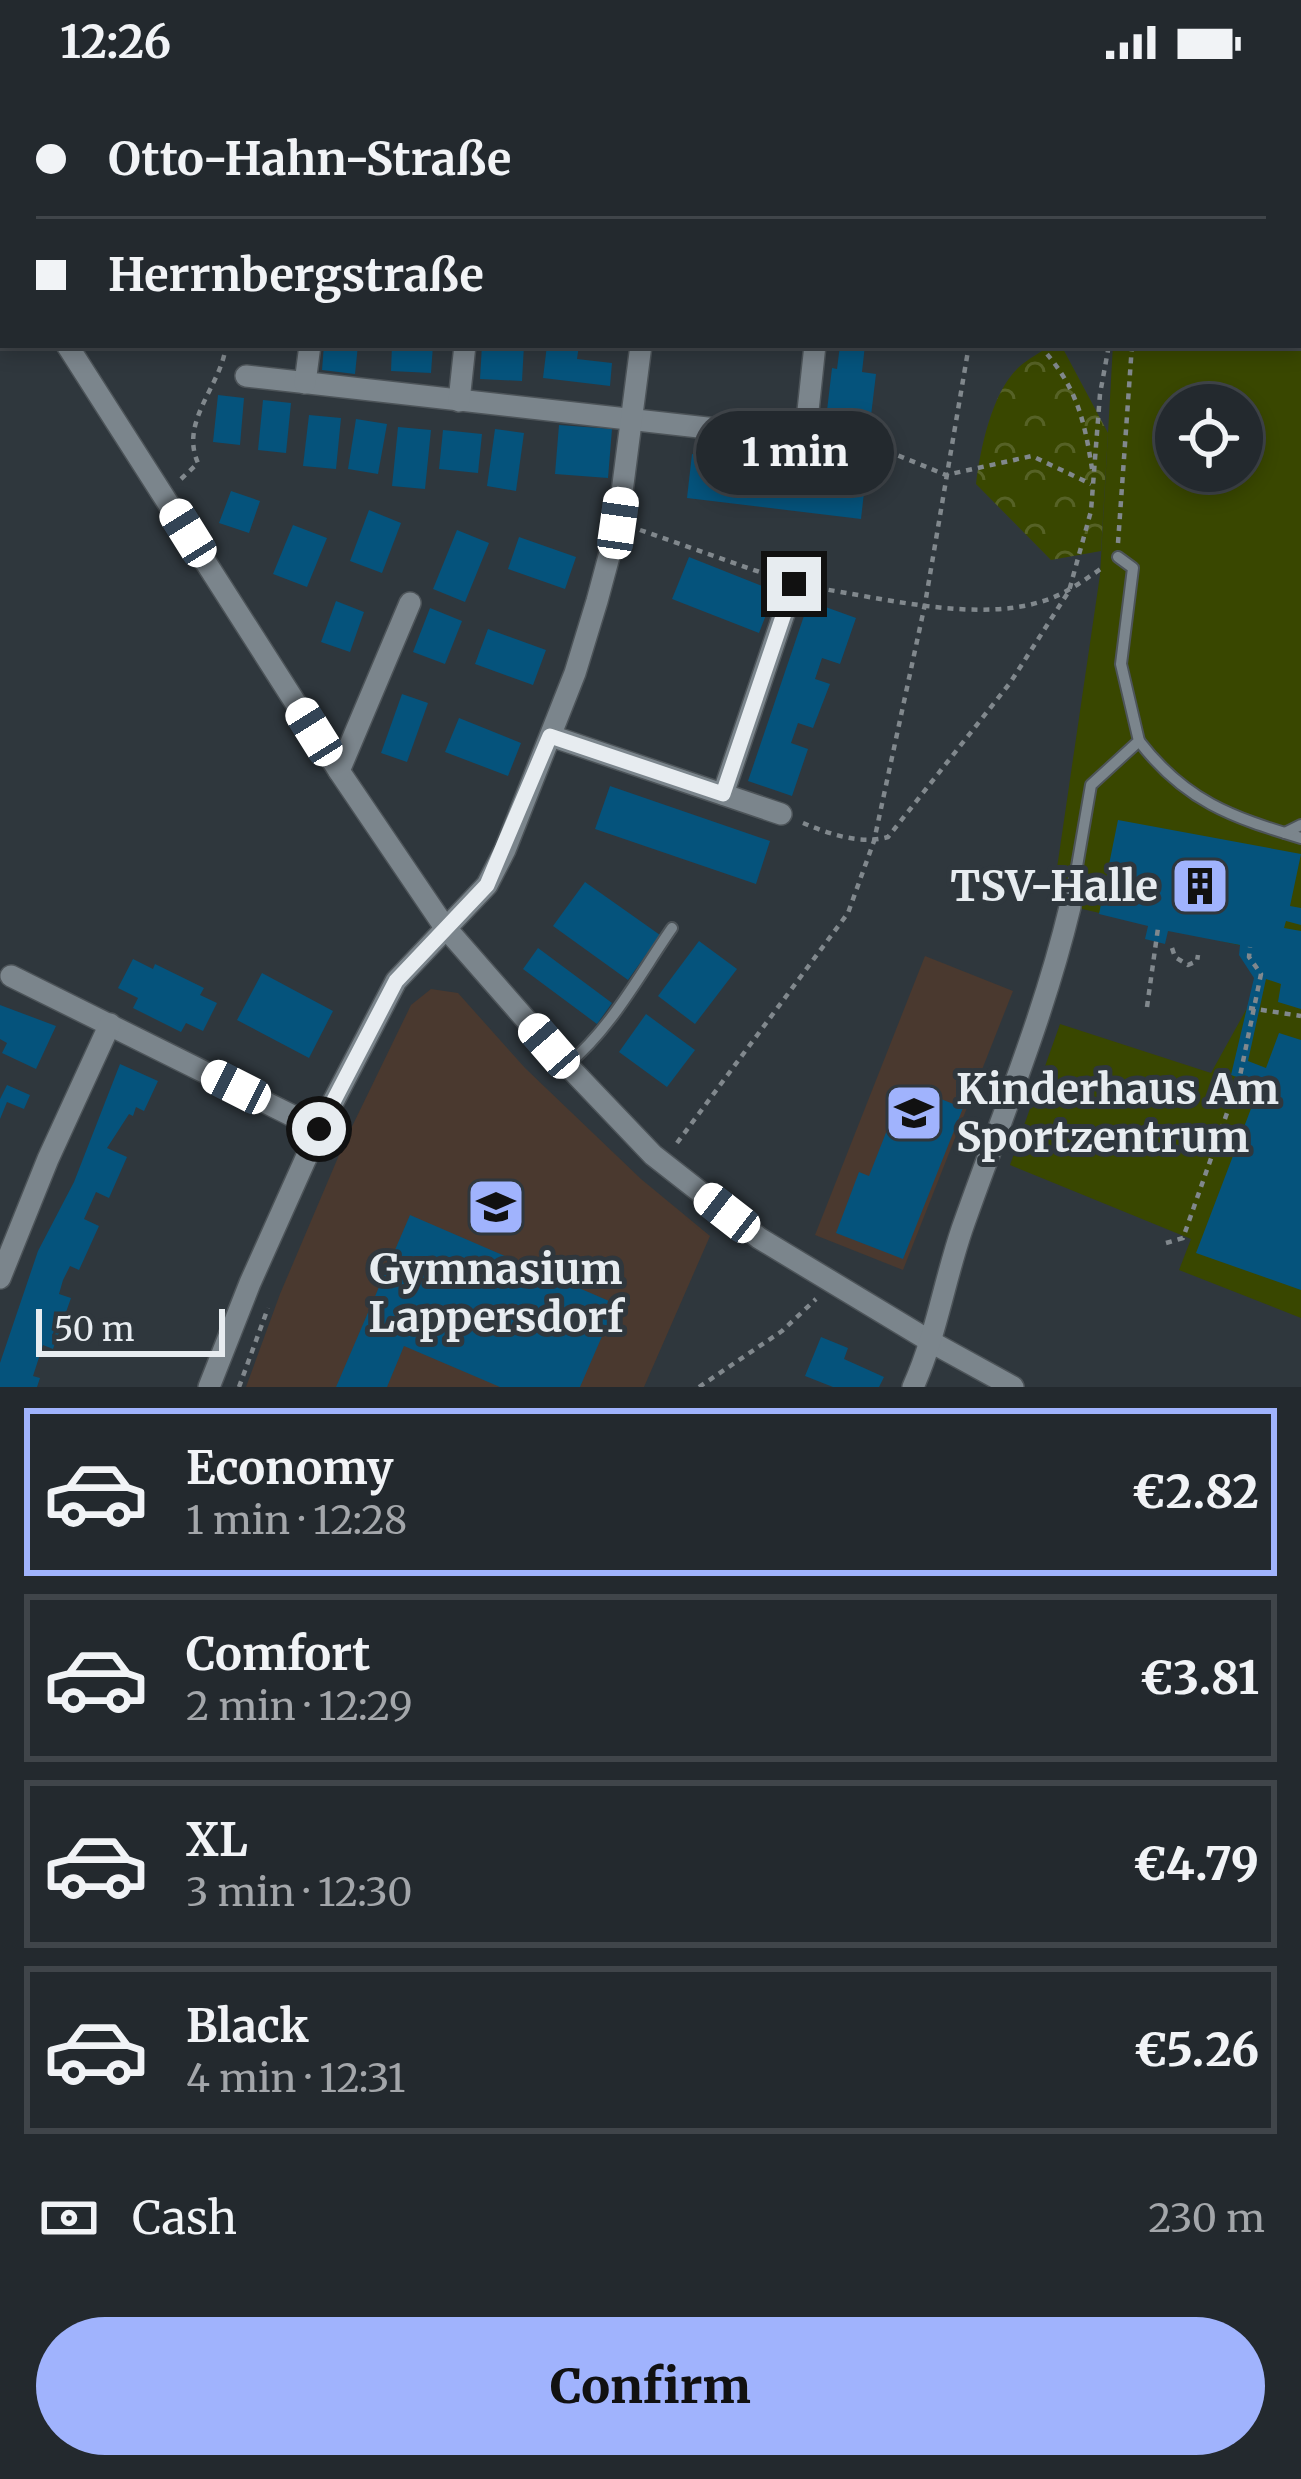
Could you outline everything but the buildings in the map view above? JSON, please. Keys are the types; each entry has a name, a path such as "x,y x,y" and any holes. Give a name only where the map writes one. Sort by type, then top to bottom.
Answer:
{"street":[{"path":"69,348 339,771 444,926 567,1064 663,1162 759,1238 1013,1387"},
{"path":"305,383 310,348"},
{"path":"459,401 466,348"},
{"path":"209,1387 319,1129 396,981 487,885 550,736 580,655 618,523 641,348"},
{"path":"246,376 805,439 815,348"},
{"path":"723,794 794,584"},
{"path":"339,771 410,603"},
{"path":"550,736 781,814"},
{"path":"913,1387 933,1343 945,1278 1051,988 1070,907"},
{"path":"11,976 319,1129"},
{"path":"0,1278 110,1024"}],"lane":[{"path":"1118,557 1133,568 1121,664 1139,741 1164,773 1198,798 1232,817 1301,838"},
{"path":"1070,907 1091,785 1139,741"},
{"path":"1285,833 1301,825"},
{"path":"567,1064 619,1006 672,928"}],"path":[{"path":"163,494 198,463 191,448 200,406 220,374 225,348"},
{"path":"663,1162 848,913 874,842 925,604 968,348"},
{"path":"1042,348 1064,370 1076,400 1093,482"},
{"path":"781,814 826,832 874,842 888,837 1010,683 1069,591 1091,511 1109,348"},
{"path":"618,523 794,584 925,604 1002,608 1037,604 1069,591 1118,557 1132,348"},
{"path":"805,439 887,451 946,475 1032,456 1093,482"},
{"path":"1148,1007 1158,928"},
{"path":"1166,1243 1183,1238 1240,1076 1261,974 1249,957 1250,947"},
{"path":"1172,948 1175,957 1188,965 1198,955"},
{"path":"1252,1008 1301,1016"},
{"path":"699,1387 782,1331 833,1283"}],"shaded area":[{"name":"Kinderhaus Am Sportzentrum","path":"925,956 1013,991 903,1270 815,1235"},
{"name":"Gymnasium Lappersdorf","path":"431,989 458,993 525,1068 641,1179 710,1236 644,1387 246,1387 345,1141 411,1005"}],"green space":[{"path":"1047,348 1063,348 1108,433 1101,551 1051,560 976,484 995,406 1019,367"},
{"path":"1113,348 1301,348 1301,1318 1179,1270 1191,1239 1010,1165 1060,1024 1211,1073 1277,954 1052,902 1100,575"}],"place":[{"name":"TSV-Halle","path":"1200,886"},
{"name":"Kinderhaus Am Sportzentrum","path":"914,1113"},
{"name":"Gymnasium Lappersdorf","path":"496,1207"}],"route":[{"path":"319,1129 396,981 487,885 550,736 723,794 794,584"}]}
